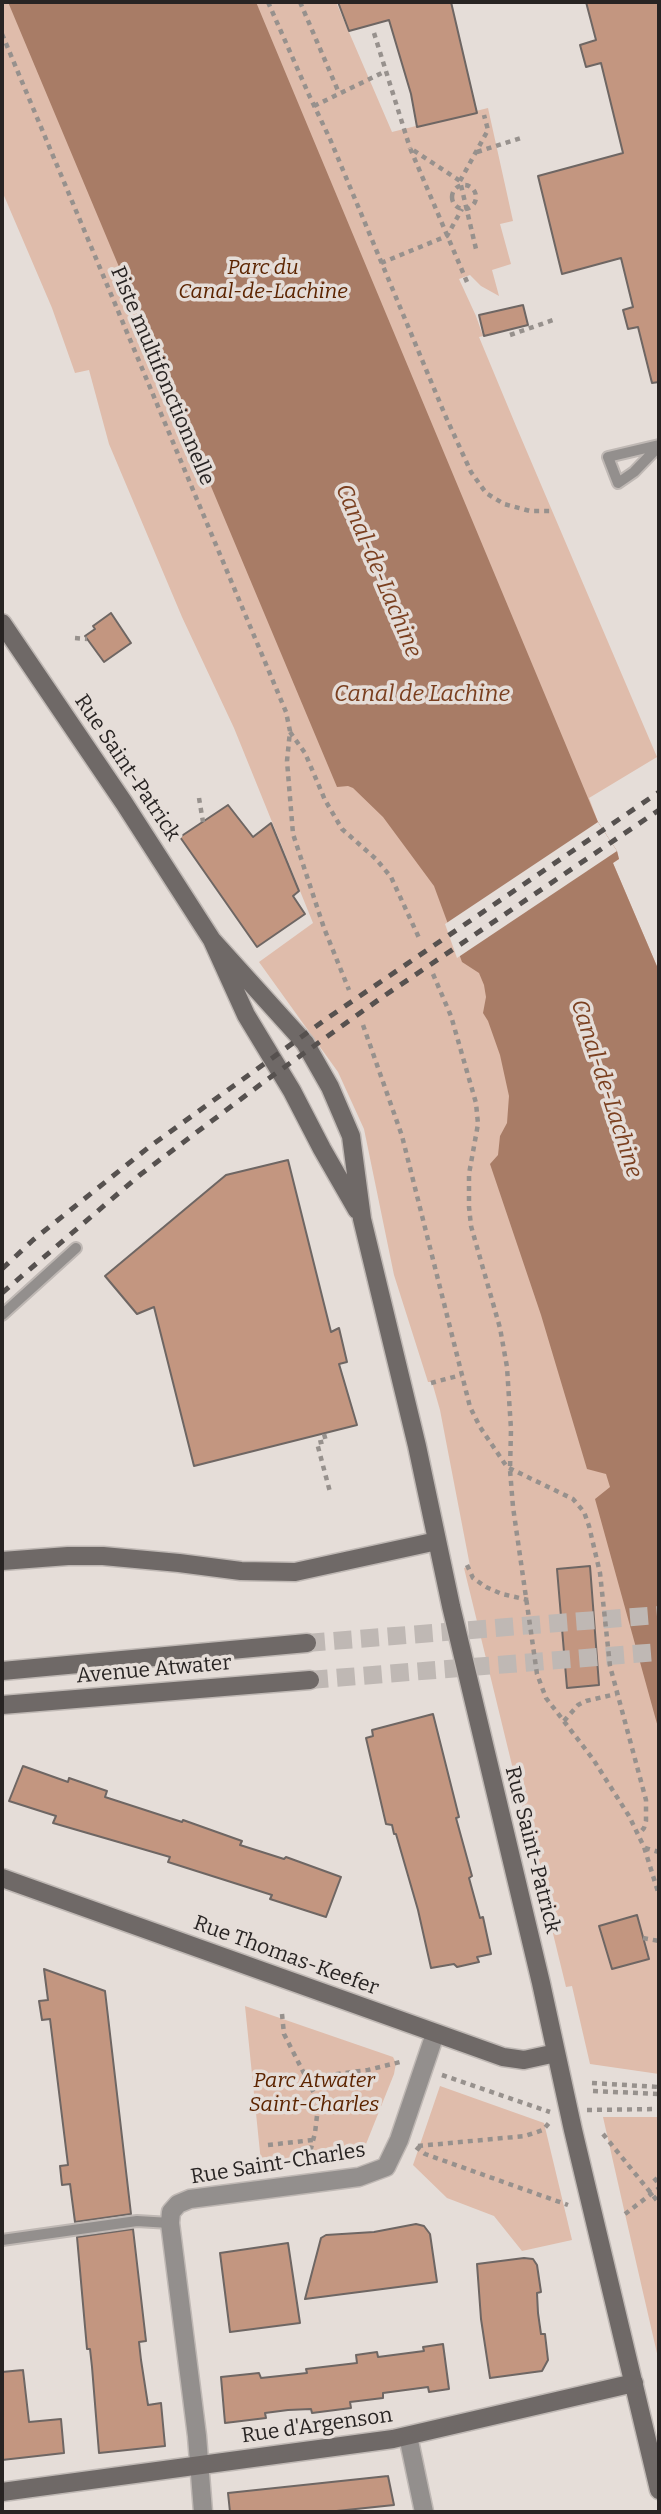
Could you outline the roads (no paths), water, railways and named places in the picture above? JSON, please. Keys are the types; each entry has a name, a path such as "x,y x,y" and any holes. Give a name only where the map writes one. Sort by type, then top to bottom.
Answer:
{"main road":[{"name":"Rue Saint-Patrick","path":"2,623 124,803 212,940 246,1015 292,1091 321,1149 362,1219"},
{"name":"Rue Saint-Patrick","path":"212,940 305,1043 330,1087 351,1136 362,1219 659,2490"},
{"path":"2,1560 103,1556 252,1572 295,1572 437,1541"},
{"name":"Avenue Atwater","path":"2,1671 307,1643"},
{"name":"Avenue Atwater","path":"2,1705 310,1681"},
{"name":"Rue Thomas-Keefer","path":"2,1878 509,2059 524,2060 556,2053"},
{"name":"Rue d'Argenson","path":"2,2492 408,2436 634,2384"}],"street":[{"name":"Rue Saint-Charles","path":"170,2224 174,2208 183,2201 379,2172 386,2167 399,2140 436,2034"},
{"path":"170,2224 203,2512"},
{"path":"408,2436 424,2512"}],"lane":[{"path":"659,446 634,472 618,483 608,457 659,446"},
{"path":"2,1315 76,1248"},
{"path":"2,2239 137,2221 170,2224"}],"water":[{"name":"Canal de Lachine","path":"8,2 256,2 598,822 617,851 619,859 613,863 659,971 659,1731 595,1499 610,1487 606,1474 587,1469 541,1315 490,1164 498,1155 500,1136 507,1123 509,1096 500,1055 483,1013 486,997 484,985 479,973 462,962 434,886 383,817 353,788 337,787"}],"tunnel":[{"path":"307,1643 659,1615"},
{"path":"310,1680 659,1652"}],"railway":[{"path":"2,1269 33,1240 149,1147 329,1017 659,792"},
{"path":"2,1293 141,1174 261,1084 381,998 659,810"}],"park label":[{"name":"Parc du Canal-de-Lachine","path":"263,280"},
{"name":"Parc Atwater Saint-Charles","path":"314,2093"}],"water label":[{"name":"Canal-de-Lachine","path":"378,571"},
{"name":"Canal-de-Lachine","path":"606,1089"}]}
